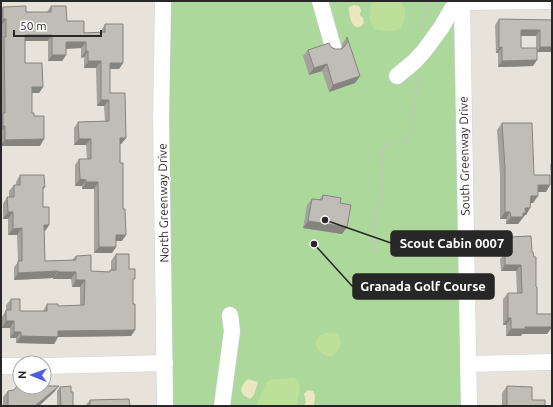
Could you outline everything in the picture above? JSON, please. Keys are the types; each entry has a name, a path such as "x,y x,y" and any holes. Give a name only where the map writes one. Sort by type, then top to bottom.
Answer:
{"street":[{"name":"North Greenway Drive","path":"163,1 161,102 165,406"},
{"path":"320,1 333,46"},
{"path":"397,76 420,55 441,28 452,9 462,2 552,1"},
{"name":"South Greenway Drive","path":"462,2 469,406"},
{"path":"222,406 232,331 230,315"},
{"path":"468,364 552,362"},
{"path":"52,366 164,363"},
{"path":"1,366 12,366"}],"path":[{"path":"376,252 374,222 383,188 383,151 385,144 408,143 418,89 422,30 427,1"}],"green space":[{"path":"167,1 457,1 464,406 170,406"},
{"path":"372,1 398,1 404,6 405,18 400,29 387,31 374,29 369,15"},
{"path":"330,332 337,333 340,340 340,346 338,350 330,357 320,352 316,344 319,337"},
{"path":"294,378 298,381 300,388 296,406 256,406 266,383 270,380"}],"sand":[{"path":"354,5 359,6 361,10 360,15 363,18 364,23 357,27 352,23 350,15 349,7"},
{"path":"248,379 258,382 254,395 250,399 243,395 241,390 243,384"},
{"path":"308,390 313,391 315,395 314,406 304,406 306,402 304,394"}],"building":[{"path":"26,6 26,12 51,12 51,6 66,6 67,21 84,21 84,33 105,32 105,24 123,24 123,63 110,63 110,93 125,93 126,138 120,138 120,163 123,163 123,209 125,209 126,235 116,235 116,247 99,247 98,182 86,182 86,180 80,179 79,159 91,159 91,139 79,139 78,122 109,121 109,100 101,100 101,61 88,61 86,42 66,42 66,55 52,55 52,35 25,35 25,63 42,63 43,87 32,87 32,113 34,113 34,116 44,116 44,139 5,140 3,113 5,113 4,37 6,37 6,19 3,19 3,7"},
{"path":"499,19 552,20 552,47 540,47 540,30 521,30 521,48 537,48 537,60 502,61 502,47 499,48"},
{"path":"347,37 360,76 333,85 327,64 314,68 308,50 329,43 331,47 335,49 341,49 347,43"},
{"path":"502,123 532,123 534,175 550,175 550,185 538,185 538,196 531,196 530,208 525,208 526,213 523,213 523,217 511,217 510,212 505,212 505,168"},
{"path":"20,175 44,175 45,187 43,187 43,207 49,207 49,225 44,225 45,261 76,260 76,256 91,255 91,271 110,272 110,270 116,270 116,254 129,254 129,269 135,269 135,279 133,279 133,304 135,304 135,330 58,331 58,337 21,336 21,332 14,332 14,321 6,321 6,310 11,310 11,299 20,299 20,311 47,311 47,304 58,304 58,306 84,305 85,280 76,280 76,272 58,271 18,273 18,261 22,261 22,228 13,229 13,212 8,212 7,197 14,197 14,185 20,185"},
{"path":"323,195 341,198 340,203 351,205 347,227 308,221 312,199 322,200"},
{"path":"531,236 532,252 534,257 536,257 537,314 552,314 552,327 525,327 525,329 511,329 511,318 508,318 508,293 522,293 521,265 505,265 506,248 509,248 509,237"},
{"path":"52,386 59,386 52,392"},
{"path":"71,386 71,392 73,392 73,406 61,406 60,387"},
{"path":"507,386 532,387 532,400 545,400 545,406 507,406"},
{"path":"12,390 12,395 48,395 36,406 8,406 8,391"},
{"path":"129,399 130,406 90,406 90,400"}],"place":[{"name":"Scout Cabin 0007","path":"325,220"},
{"name":"Granada Golf Course","path":"314,244"}]}
